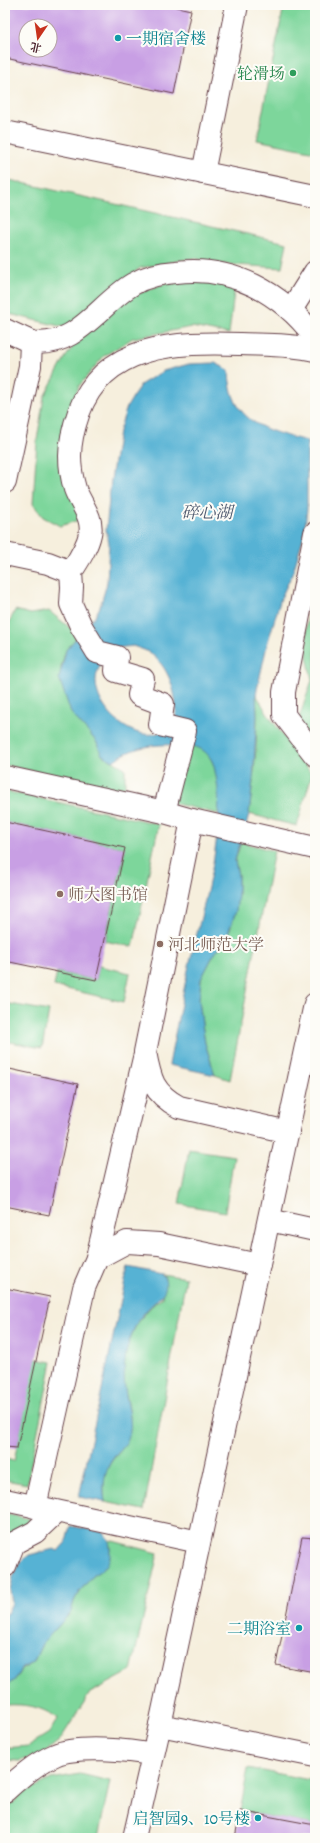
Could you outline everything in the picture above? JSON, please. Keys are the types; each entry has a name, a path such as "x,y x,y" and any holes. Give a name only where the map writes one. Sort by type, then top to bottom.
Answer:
{"street":[{"path":"203,172 237,5"},
{"path":"5,132 315,196"},
{"path":"5,330 31,342 44,344 71,333 132,284 166,273 190,270 208,271 243,279 274,297 291,310 315,337"},
{"path":"291,310 315,272"},
{"path":"5,482 30,366 31,342"},
{"path":"164,812 185,731 160,725 162,704 139,695 143,679 116,670 117,657 97,652 71,604 71,572 80,559 90,534 88,515 75,489 70,456 73,429 84,400 96,381 116,364 136,353 164,346 210,343 279,345 315,350"},
{"path":"315,533 284,692 284,715 315,755"},
{"path":"5,554 48,563 71,572"},
{"path":"5,777 164,812 315,848"},
{"path":"35,1507 84,1288 97,1258 145,1052 202,822"},
{"path":"134,1838 160,1725 288,1132 306,1093 315,1004"},
{"path":"145,1052 149,1075 155,1089 168,1101 179,1107 288,1132"},
{"path":"268,1220 315,1230"},
{"path":"97,1258 127,1242 159,1244 259,1265"},
{"path":"5,1500 199,1542"},
{"path":"5,1566 14,1543 35,1532 56,1512"},
{"path":"160,1725 315,1756"},
{"path":"5,1791 13,1775 56,1754 81,1750 113,1750 134,1751 153,1755"}],"green space":[{"name":"轮滑场","path":"284,5 315,5 315,152 257,140"},
{"path":"5,179 287,243 282,268 221,264 193,258 140,268 115,288 72,329 5,313"},
{"path":"208,279 235,285 229,334 192,327 133,338 104,356 79,386 67,417 82,519 60,526 43,517 33,504 37,440 44,397 65,358 81,335 120,301 173,280"},
{"path":"315,579 315,745 297,724 312,680 307,656 306,629"},
{"path":"15,610 31,614 49,611 79,635 66,650 61,667 62,686 82,724 96,741 102,755 125,768 125,792 5,765 5,632"},
{"path":"256,694 268,715 312,774 297,826 249,814 256,739"},
{"path":"188,745 205,751 214,764 218,781 218,814 160,800"},
{"path":"5,791 159,824 133,947 105,941 125,848 5,822"},
{"path":"241,842 274,851 230,1080 215,1075 205,1043 199,1000 201,979 213,956 226,939 233,921 238,895 238,875 235,861"},
{"path":"99,966 130,973 124,1002 54,986 57,972 96,980"},
{"path":"5,1003 49,1011 42,1048 5,1041"},
{"path":"189,1149 234,1156 225,1212 179,1204"},
{"path":"162,1274 186,1278 144,1510 105,1502 104,1484 106,1472 127,1440 130,1427 130,1416 124,1377 126,1351 130,1339 143,1316 162,1298 165,1277"},
{"path":"35,1359 52,1362 27,1484 5,1480 5,1459 14,1461"},
{"path":"5,1514 31,1519 5,1539"},
{"path":"109,1540 158,1553 131,1671 90,1693 60,1740 43,1754 19,1761 5,1760 5,1748 28,1746 49,1733 58,1718 39,1708 20,1705 5,1705 5,1685 14,1681 21,1670 33,1663 42,1644 71,1612 74,1601 79,1592 92,1577 107,1565 110,1548"},
{"path":"248,1768 315,1781 315,1825 240,1811"},
{"path":"80,1774 110,1781 98,1838 5,1838 5,1812 21,1794 51,1779"}],"water":[{"name":"碎心湖","path":"215,363 229,370 231,388 236,401 243,412 252,421 277,433 307,441 307,509 304,535 293,572 281,598 267,645 256,694 257,716 253,780 249,814 243,839 238,848 235,861 238,875 236,911 226,939 213,956 201,979 199,1000 202,1024 205,1043 215,1075 169,1065 185,982 211,873 215,848 218,823 218,799 213,763 209,756 201,749 187,745 159,745 143,747 128,752 113,761 102,755 96,741 71,713 59,678 66,650 95,616 100,607 107,583 109,543 106,530 111,480 119,431 127,407 140,385 163,371 189,364","holes":["133,646 150,653 157,659 167,673 175,698 176,716 164,730 151,734 137,732 123,725 111,715 101,701 96,687 97,672 112,651 118,648"]},
{"path":"128,1267 162,1274 166,1285 162,1295 140,1319 128,1347 124,1367 124,1378 130,1415 129,1435 127,1442 108,1466 104,1484 105,1502 79,1497"},
{"path":"70,1526 103,1532 109,1540 110,1558 107,1565 92,1577 79,1592 74,1601 71,1612 42,1644 33,1663 21,1669 14,1681 5,1685 5,1617 12,1603 10,1591 13,1577 21,1562 29,1555 54,1549 58,1551 66,1542"}],"building":[{"name":"一期宿舍楼","path":"5,5 168,5 191,10 174,94 5,58"},
{"name":"师大图书馆","path":"5,822 125,848 96,980 5,961"},
{"path":"5,1068 78,1084 49,1215 5,1206"},
{"path":"5,1288 50,1297 17,1448 5,1447"},
{"name":"二期浴室","path":"302,1537 315,1538 315,1672 276,1665"},
{"name":"启智园9、10号楼","path":"240,1811 315,1825 315,1838 235,1838"}],"place":[{"name":"一期宿舍楼","path":"118,38"},
{"name":"轮滑场","path":"293,73"},
{"name":"师大图书馆","path":"60,894"},
{"name":"河北师范大学","path":"160,944"},
{"name":"二期浴室","path":"299,1628"},
{"name":"启智园9、10号楼","path":"258,1818"}]}
